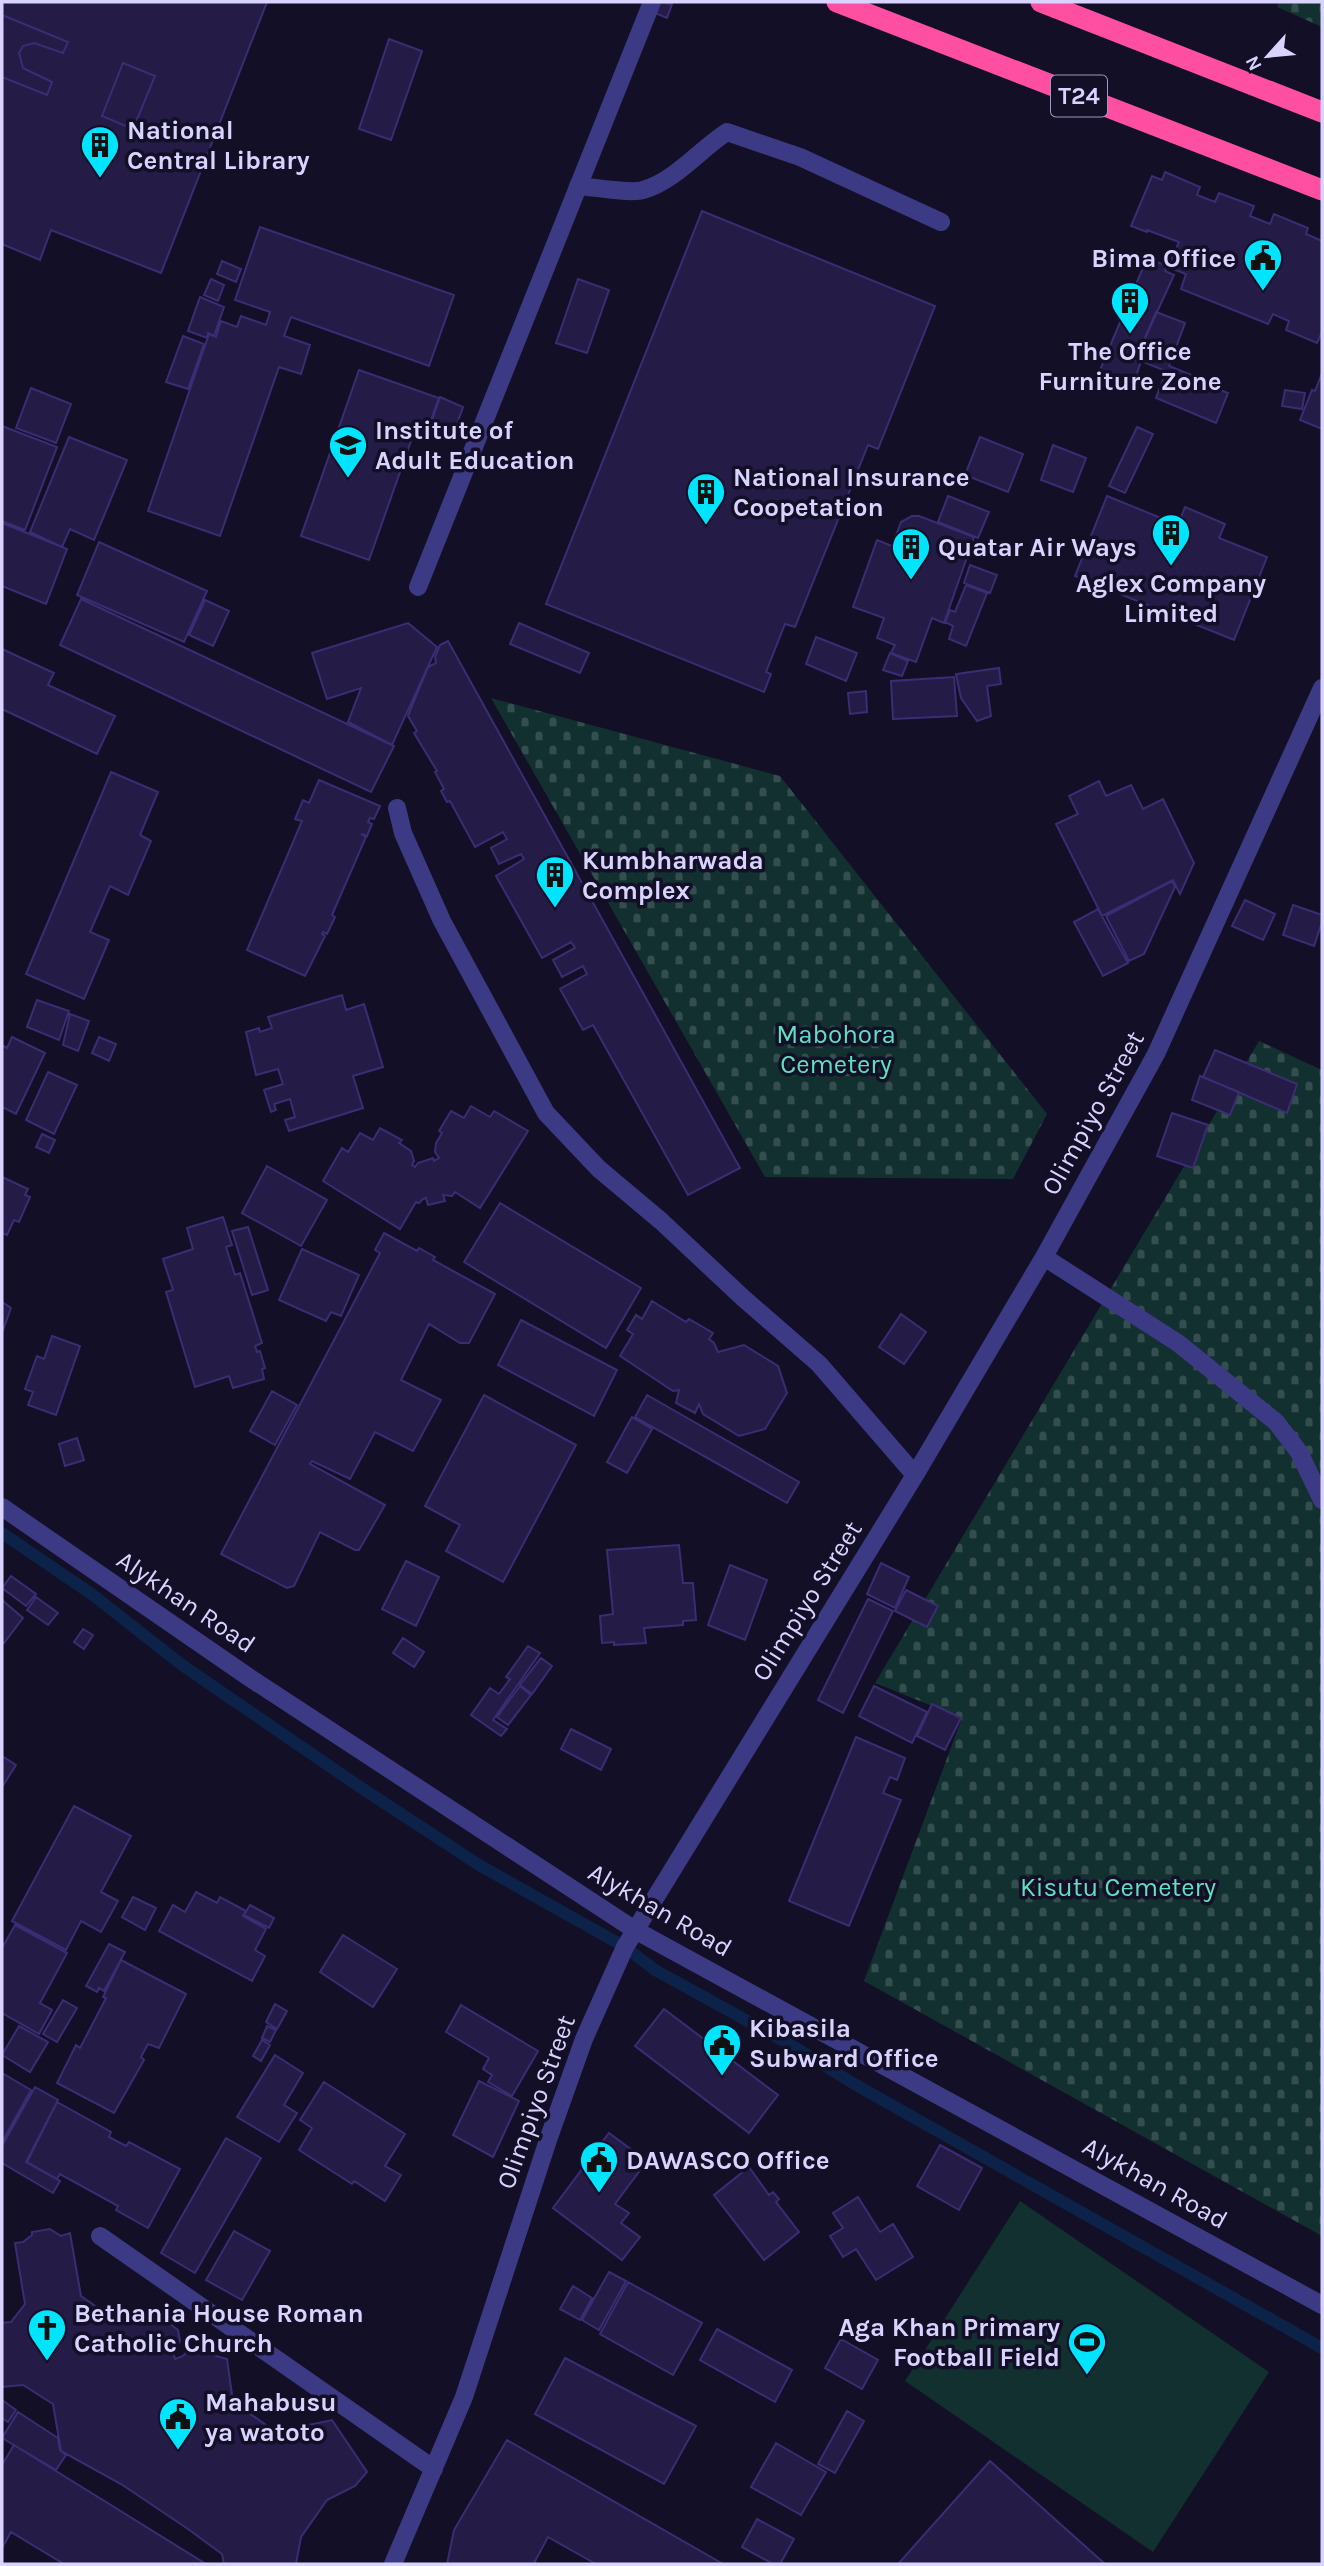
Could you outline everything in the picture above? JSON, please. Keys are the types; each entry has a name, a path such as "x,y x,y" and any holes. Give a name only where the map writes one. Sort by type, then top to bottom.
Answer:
{"highway":[{"name":"T24","path":"837,2 1322,190"},
{"path":"1041,2 1322,112"}],"street":[{"path":"418,587 652,2"},
{"path":"578,186 642,191 680,172 705,146 727,132 800,157 941,222"},
{"name":"Olimpiyo Street","path":"393,2564 464,2397 584,2039 635,1930 915,1475 1044,1256 1156,1054 1322,688"},
{"path":"397,808 403,833 442,921 546,1114 598,1169 661,1221 819,1364 915,1475"},
{"path":"1044,1256 1178,1343 1276,1422 1299,1452 1322,1500"},
{"name":"Alykhan Road","path":"2,1507 250,1678 635,1930 1322,2305"},
{"path":"100,2236 434,2469"}],"green space":[{"path":"1279,2 1322,2 1322,27 1277,7"},
{"name":"Mabohora Cemetery","path":"491,698 780,776 1047,1114 1013,1179 765,1177"},
{"name":"Kisutu Cemetery","path":"1259,1041 1322,1070 1322,2236 864,1981 962,1718 875,1683"},
{"name":"Aga Khan Primary Football Field","path":"1020,2201 1269,2372 1153,2552 905,2381"}],"building":[{"name":"National Central Library","path":"2,2 267,2 161,273 51,230 40,260 2,244 2,77 47,95 52,82 23,68 19,53 23,46 34,43 63,53 68,42 2,15","holes":["123,63 155,76 133,129 102,116"]},
{"path":"653,2 672,4 667,18 650,11"},
{"path":"2,15 68,42 63,53 34,43 23,46 19,53 23,68 52,82 47,95 2,77"},
{"path":"389,39 422,51 391,140 359,129"},
{"path":"123,63 155,76 133,129 102,116"},
{"path":"1165,172 1200,187 1197,195 1215,202 1219,193 1254,206 1250,216 1270,224 1274,214 1308,228 1306,234 1322,241 1322,332 1317,343 1286,330 1289,321 1273,314 1268,324 1181,289 1186,274 1168,267 1179,242 1131,226 1152,176 1162,180"},
{"name":"National Insurance Coopetation","path":"702,211 935,306 878,449 868,445 795,627 785,624 766,672 771,674 764,692 546,604"},
{"name":"Institute of Adult Education","path":"260,227 454,295 429,366 291,317 284,336 310,345 301,374 279,367 220,536 148,511 209,334 216,337 221,321 237,327 241,316 266,325 270,312 235,300"},
{"name":"The Office Furniture Zone","path":"1147,258 1167,266 1165,271 1174,275 1135,360 1141,362 1130,391 1097,377"},
{"path":"222,261 241,269 236,282 217,274"},
{"path":"211,279 224,285 218,301 204,295"},
{"name":"Institute of Adult Education","path":"578,279 609,290 587,353 556,343"},
{"path":"200,297 224,307 214,336 208,333 207,338 188,331"},
{"path":"1156,312 1185,323 1169,366 1228,393 1216,423 1156,398 1166,371 1136,359"},
{"path":"183,336 204,344 188,389 166,382"},
{"name":"Institute of Adult Education","path":"359,370 439,398 429,425 418,421 369,560 301,536"},
{"path":"1322,373 1322,429 1300,420"},
{"path":"31,388 71,404 56,443 16,428"},
{"path":"1285,390 1305,393 1302,409 1282,406"},
{"path":"440,397 463,407 452,438 429,429"},
{"path":"2,426 57,447 25,530 2,521"},
{"path":"1137,427 1153,434 1125,493 1109,486"},
{"path":"69,437 127,460 94,540 70,529 62,547 30,532"},
{"path":"980,437 1023,454 1008,492 965,475"},
{"path":"1053,445 1086,458 1073,492 1041,480"},
{"path":"948,496 989,512 978,538 938,522"},
{"name":"Aglex Company Limited","path":"1107,496 1178,525 1185,507 1225,524 1219,538 1267,557 1234,640 1075,576"},
{"name":"Quatar Air Ways","path":"912,516 919,516 974,537 944,623 932,618 916,662 891,653 895,645 877,638 884,618 853,607 877,540 892,546 901,522"},
{"path":"2,523 67,549 46,604 2,586"},
{"path":"99,542 207,591 184,642 77,595"},
{"path":"970,565 997,575 990,593 964,583"},
{"path":"966,585 987,593 966,646 949,639 953,626 945,622 950,610 955,612"},
{"path":"81,599 394,746 371,792 60,645"},
{"path":"205,600 229,611 213,646 189,635"},
{"path":"408,623 437,647 392,745 348,722 361,688 327,699 312,653"},
{"path":"519,623 589,653 580,673 510,644"},
{"path":"816,637 857,653 846,681 806,664"},
{"name":"Kumbharwada Complex","path":"448,641 740,1168 688,1195 593,1025 583,1030 560,989 587,974 583,966 562,977 553,960 575,948 571,942 542,958 496,876 524,859 521,854 499,864 491,848 507,839 503,832 475,847 450,801 447,802 441,791 444,789 435,772 437,771 414,733 417,731 408,716 428,667 436,663 435,657 440,645"},
{"path":"2,649 54,673 48,685 115,716 97,754 2,709"},
{"path":"890,653 908,661 902,676 883,670"},
{"path":"999,668 1001,684 987,686 991,716 977,721 961,698 956,674"},
{"path":"954,677 957,716 893,719 891,681"},
{"path":"866,691 867,712 850,714 848,693"},
{"path":"111,772 158,792 140,835 151,841 128,895 110,886 90,932 109,940 84,999 26,974"},
{"path":"319,780 380,806 374,819 370,818 368,822 372,824 367,836 361,834 366,837 332,915 335,917 327,934 323,932 325,936 305,976 247,950 302,821 295,819 303,800 309,803"},
{"path":"1099,781 1106,796 1131,785 1143,809 1163,799 1194,863 1180,894 1173,880 1102,916 1056,824 1078,814 1069,796"},
{"path":"1172,881 1175,887 1144,954 1129,961 1106,916"},
{"path":"1245,900 1275,914 1263,940 1232,926"},
{"path":"1293,905 1322,915 1314,946 1283,935"},
{"path":"1098,909 1128,963 1103,976 1074,922"},
{"path":"342,995 346,1010 364,1004 383,1067 353,1076 363,1108 289,1131 285,1120 295,1117 290,1099 274,1104 276,1110 271,1112 264,1090 283,1084 278,1069 256,1075 246,1032 259,1028 260,1032 272,1028 268,1017"},
{"path":"37,1000 69,1011 59,1040 27,1027"},
{"path":"70,1014 89,1021 78,1051 63,1045"},
{"path":"12,1037 45,1053 16,1114 2,1107 2,1045 7,1048"},
{"path":"99,1037 116,1044 109,1061 92,1053"},
{"path":"1215,1050 1297,1084 1287,1113 1203,1077"},
{"path":"48,1072 77,1085 54,1134 26,1120"},
{"path":"1200,1076 1239,1092 1230,1115 1192,1100"},
{"path":"471,1106 490,1117 494,1111 528,1131 480,1208 455,1192 452,1196 443,1195 445,1201 428,1205 426,1198 416,1202 400,1229 323,1181 342,1148 348,1152 360,1133 373,1140 380,1128 402,1140 399,1143 411,1151 414,1161 412,1165 415,1167 418,1163 433,1158 434,1161 439,1158 435,1152 436,1143 442,1133 439,1131 451,1111 464,1118"},
{"path":"1172,1113 1208,1125 1193,1168 1157,1156"},
{"path":"42,1134 55,1140 49,1153 36,1147"},
{"path":"267,1166 327,1200 301,1246 242,1213"},
{"path":"2,1177 28,1189 25,1195 30,1197 19,1222 14,1220 7,1235 2,1233"},
{"path":"500,1203 641,1288 606,1348 464,1262"},
{"path":"223,1217 232,1245 226,1247 235,1275 240,1273 262,1343 255,1346 257,1352 260,1351 265,1368 262,1369 264,1379 233,1388 229,1376 195,1387 166,1292 173,1290 163,1259 193,1249 187,1228"},
{"path":"248,1227 268,1290 252,1295 232,1231"},
{"path":"384,1233 417,1251 419,1248 435,1257 433,1260 495,1294 469,1343 460,1343 429,1324 401,1380 441,1400 413,1451 375,1432 350,1479 312,1461 310,1464 385,1505 359,1550 320,1532 294,1586 287,1588 221,1554 380,1253 375,1250"},
{"path":"302,1249 359,1275 341,1316 331,1312 326,1321 279,1300"},
{"path":"652,1301 686,1322 689,1319 713,1333 709,1339 718,1352 744,1345 778,1366 787,1393 765,1429 739,1436 703,1414 699,1404 695,1413 676,1403 679,1390 673,1391 620,1356 633,1334 627,1330 636,1315 642,1319"},
{"path":"2,1302 11,1308 2,1333"},
{"path":"901,1314 926,1332 904,1364 879,1347"},
{"path":"521,1320 617,1370 594,1416 498,1365"},
{"path":"52,1336 80,1346 56,1415 28,1405 33,1392 25,1389 37,1356 44,1359"},
{"path":"272,1391 297,1405 275,1445 250,1431"},
{"path":"484,1395 576,1445 503,1582 446,1551 460,1525 425,1506"},
{"path":"647,1395 799,1482 787,1503 635,1417"},
{"path":"632,1417 652,1429 627,1473 607,1462"},
{"path":"77,1438 84,1460 65,1466 59,1444"},
{"path":"679,1545 683,1583 693,1583 696,1620 683,1621 683,1625 644,1628 646,1643 602,1643 600,1616 613,1614 607,1550"},
{"path":"406,1561 439,1577 416,1626 382,1609"},
{"path":"881,1563 909,1577 895,1608 867,1594"},
{"path":"730,1565 767,1580 745,1640 708,1625"},
{"path":"11,1576 36,1594 26,1606 2,1588"},
{"path":"906,1590 938,1606 927,1627 895,1611"},
{"path":"36,1597 58,1613 48,1625 27,1610"},
{"path":"868,1599 893,1611 843,1713 818,1700"},
{"path":"2,1600 23,1618 4,1643 2,1641"},
{"path":"83,1629 93,1635 84,1649 74,1642"},
{"path":"403,1638 424,1652 414,1667 393,1653"},
{"path":"528,1646 540,1653 493,1720 507,1729 501,1736 471,1715 490,1688 499,1694 510,1679 506,1677"},
{"path":"541,1658 552,1666 532,1694 520,1685"},
{"path":"520,1686 531,1695 508,1725 497,1717"},
{"path":"874,1686 927,1712 912,1743 859,1716"},
{"path":"932,1704 961,1718 945,1750 917,1736"},
{"path":"571,1729 611,1749 601,1770 561,1749"},
{"path":"856,1737 905,1758 897,1780 890,1777 883,1793 901,1800 849,1926 789,1901"},
{"path":"2,1756 16,1765 2,1787"},
{"path":"74,1806 131,1836 101,1892 118,1901 101,1932 81,1921 66,1950 12,1921"},
{"path":"196,1892 217,1903 220,1897 246,1911 243,1916 266,1929 255,1950 265,1956 252,1981 159,1931 173,1905 185,1912"},
{"path":"133,1897 156,1908 145,1930 122,1917"},
{"path":"250,1905 274,1918 269,1928 244,1915"},
{"path":"15,1925 67,1953 40,2003 52,2010 39,2034 2,2013 2,1948"},
{"path":"343,1935 397,1969 373,2007 320,1972"},
{"path":"109,1944 125,1952 104,1991 99,1988 97,1992 86,1986"},
{"path":"121,1960 186,1994 159,2048 148,2044 141,2057 144,2060 114,2113 57,2083 76,2045 80,2048 106,1998 103,1997"},
{"path":"63,2000 77,2008 57,2042 43,2034"},
{"path":"275,2004 287,2011 277,2029 266,2022"},
{"path":"461,2005 538,2051 512,2096 488,2082 492,2075 483,2069 489,2058 446,2032"},
{"path":"664,2009 778,2095 749,2133 635,2046"},
{"path":"19,2026 48,2042 30,2072 2,2055"},
{"path":"267,2026 276,2030 270,2042 262,2038"},
{"path":"262,2040 270,2045 261,2061 253,2056"},
{"path":"275,2055 303,2073 284,2105 297,2113 279,2142 237,2117"},
{"path":"2,2073 31,2090 2,2142"},
{"path":"479,2081 519,2101 493,2157 453,2135"},
{"path":"324,2082 405,2134 385,2166 401,2175 385,2201 354,2181 352,2184 299,2150 312,2128 300,2120"},
{"path":"35,2087 58,2100 26,2162 60,2181 53,2193 2,2163 2,2146"},
{"path":"57,2102 111,2132 109,2137 126,2146 129,2142 180,2169 148,2228 116,2210 118,2206 60,2174 57,2179 27,2162"},
{"path":"609,2133 647,2161 615,2204 629,2213 621,2223 640,2237 622,2260 553,2208"},
{"path":"226,2138 261,2158 195,2273 161,2253"},
{"path":"940,2145 982,2168 959,2210 917,2186"},
{"path":"749,2167 769,2195 773,2192 779,2199 776,2202 799,2232 764,2260 714,2195"},
{"path":"858,2197 880,2232 893,2224 913,2257 876,2280 856,2249 843,2257 830,2236 843,2228 833,2213"},
{"path":"50,2229 61,2236 70,2233 81,2296 114,2319 156,2310 164,2319 169,2318 170,2324 178,2330 180,2341 173,2352 175,2359 183,2356 190,2348 201,2346 208,2352 214,2351 216,2356 227,2359 233,2402 269,2427 270,2433 332,2420 367,2472 355,2486 327,2500 301,2537 296,2564 224,2564 222,2554 188,2529 121,2484 61,2451 53,2404 23,2385 2,2387 2,2323 11,2322 25,2304 15,2243 23,2242 32,2232"},
{"path":"234,2231 270,2251 242,2300 206,2280"},
{"path":"609,2272 626,2281 599,2330 582,2320"},
{"path":"628,2282 702,2323 673,2375 600,2334"},
{"path":"573,2286 592,2298 580,2320 560,2309"},
{"path":"717,2329 792,2370 775,2402 700,2360"},
{"path":"841,2339 878,2360 862,2389 825,2368"},
{"path":"565,2358 696,2426 664,2484 535,2414"},
{"path":"2,2400 16,2410 8,2422 2,2418"},
{"path":"847,2411 864,2421 835,2473 818,2464"},
{"path":"18,2412 58,2438 60,2450 66,2455 56,2470 2,2438"},
{"path":"507,2440 723,2564 596,2564 548,2537 534,2563 536,2564 447,2564 454,2530"},
{"path":"776,2443 826,2472 801,2515 751,2487"},
{"path":"14,2445 206,2564 64,2564 11,2532 2,2548 2,2465"},
{"path":"990,2461 1105,2564 898,2564"},
{"path":"757,2519 794,2539 780,2564 773,2564 742,2547"}],"waterway":[{"path":"2,1533 93,1595 182,1665 479,1865 625,1947 655,1970 1322,2348"}],"place":[{"name":"National Central Library","path":"100,179"},
{"name":"Bima Office","path":"1263,292"},
{"name":"The Office Furniture Zone","path":"1130,335"},
{"name":"Institute of Adult Education","path":"348,479"},
{"name":"National Insurance Coopetation","path":"706,526"},
{"name":"Aglex Company Limited","path":"1171,567"},
{"name":"Quatar Air Ways","path":"911,581"},
{"name":"Kumbharwada Complex","path":"555,909"},
{"name":"Kibasila Subward Office","path":"722,2077"},
{"name":"DAWASCO Office","path":"599,2194"},
{"name":"Bethania House Roman Catholic Church","path":"47,2362"},
{"name":"Aga Khan Primary Football Field","path":"1087,2376"},
{"name":"Mahabusu ya watoto","path":"178,2451"}]}
